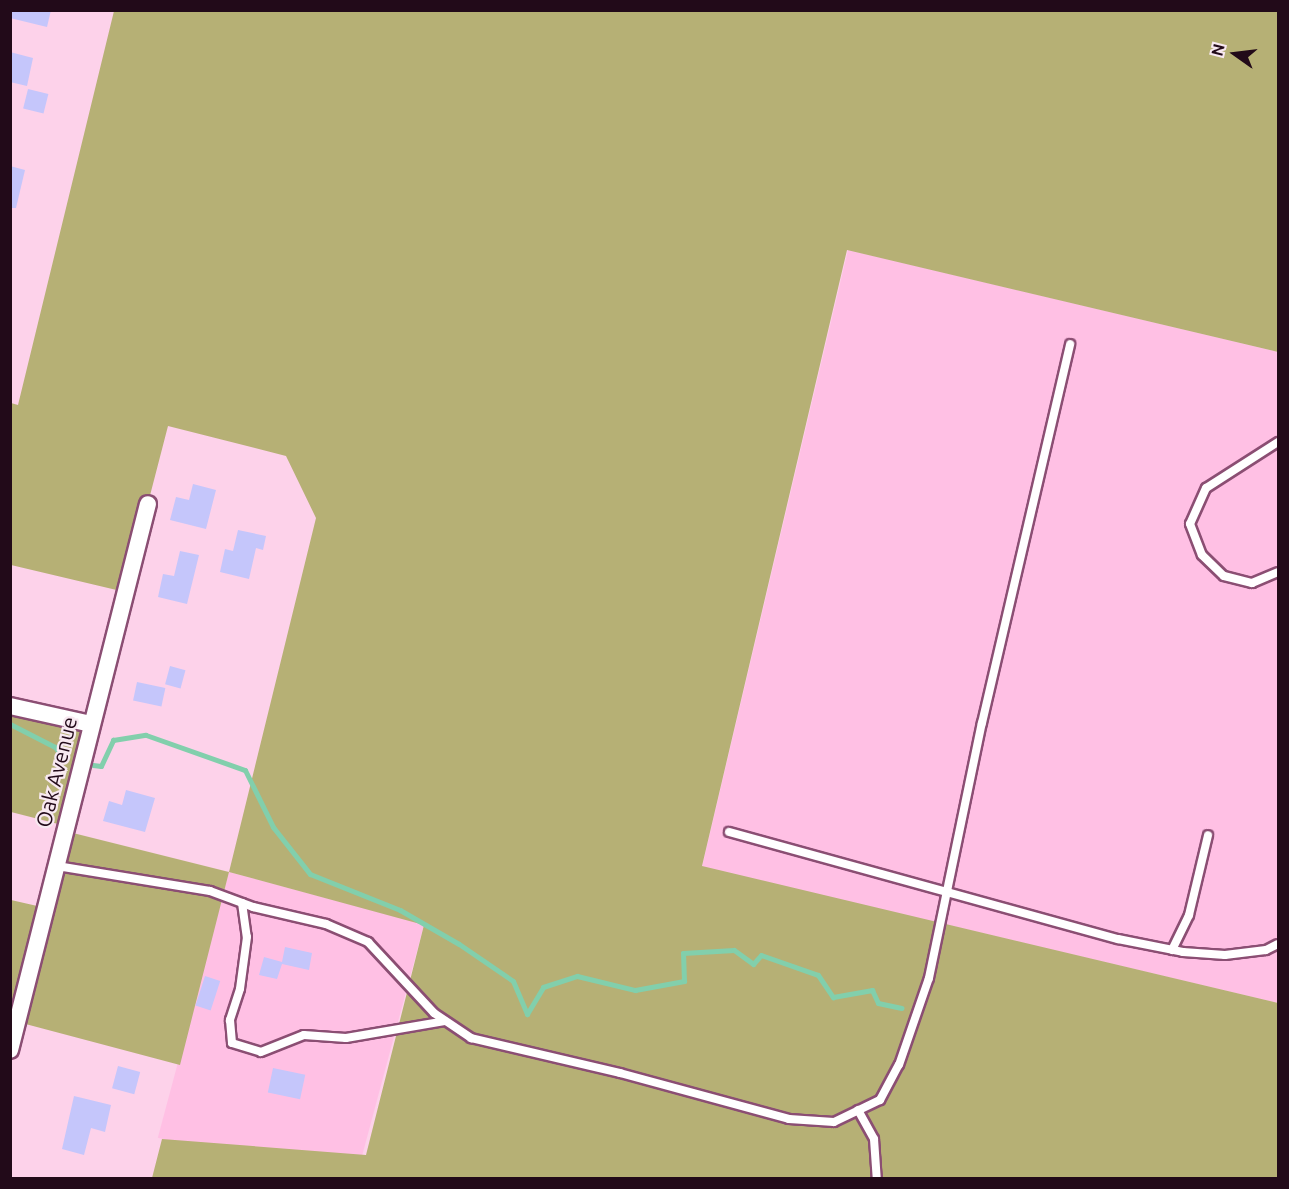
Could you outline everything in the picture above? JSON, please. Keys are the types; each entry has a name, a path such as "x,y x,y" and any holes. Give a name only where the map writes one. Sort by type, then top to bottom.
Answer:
{"street":[{"name":"Oak Avenue","path":"10,1050 148,504"},
{"path":"10,706 91,724"}],"lane":[{"path":"57,866 210,891 242,903 326,924 368,942 445,1021 471,1038 620,1073 789,1119 834,1122 880,1100 899,1065 920,1013 1070,344"},
{"path":"1278,442 1206,488 1190,524 1202,555 1224,576 1252,584 1278,573"},
{"path":"729,832 1118,939 1172,950 1225,955 1266,950 1278,944"},
{"path":"1172,950 1189,915 1208,835"},
{"path":"242,903 247,937 240,989 230,1020 232,1042 261,1052 304,1035 346,1038 445,1021"},
{"path":"858,1110 874,1139 877,1179"}],"shaded area":[{"path":"114,11 1278,11 1278,352 847,250 702,866 1278,1003 1278,1178 152,1178 162,1139 366,1155 424,925 229,872 316,518 286,456 168,426 125,592 11,565 11,403 18,405"},
{"path":"848,250 1278,352 1278,1003 702,867"},
{"path":"10,706 91,724 66,826 11,812"},
{"path":"65,831 229,872 180,1065 18,1022 11,1050 11,900 46,908"},
{"path":"229,872 424,924 356,1178 308,1178 158,1138"}],"building":[{"path":"10,10 51,10 47,27 10,18"},
{"path":"10,52 33,58 27,86 10,82"},
{"path":"28,89 48,94 44,113 23,108"},
{"path":"10,166 25,170 16,208 10,208"},
{"path":"193,484 216,490 206,529 170,520 176,497 189,500"},
{"path":"238,530 266,536 263,550 256,548 249,579 220,572 225,549 233,551"},
{"path":"180,551 199,555 187,604 158,597 163,574 174,576"},
{"path":"170,666 185,670 181,688 165,684"},
{"path":"137,682 165,688 161,707 133,701"},
{"path":"126,790 155,798 145,832 103,821 109,801 122,805"},
{"path":"285,947 312,953 309,970 282,964 277,979 259,975 264,957 282,962"},
{"path":"205,976 220,981 211,1010 195,1005"},
{"path":"118,1066 140,1072 134,1094 112,1088"},
{"path":"273,1068 305,1075 300,1099 268,1092"},
{"path":"74,1096 111,1105 105,1132 91,1128 84,1155 62,1149"}],"waterway":[{"path":"10,724 55,747 64,759"},
{"path":"93,765 101,766 113,740 146,735 245,770 273,827 310,874 400,910 459,944 513,981 527,1014 543,987 577,976 635,990 684,981 683,953 734,950 753,964 761,955 818,975 833,997 872,990 878,1003 901,1008"}]}
